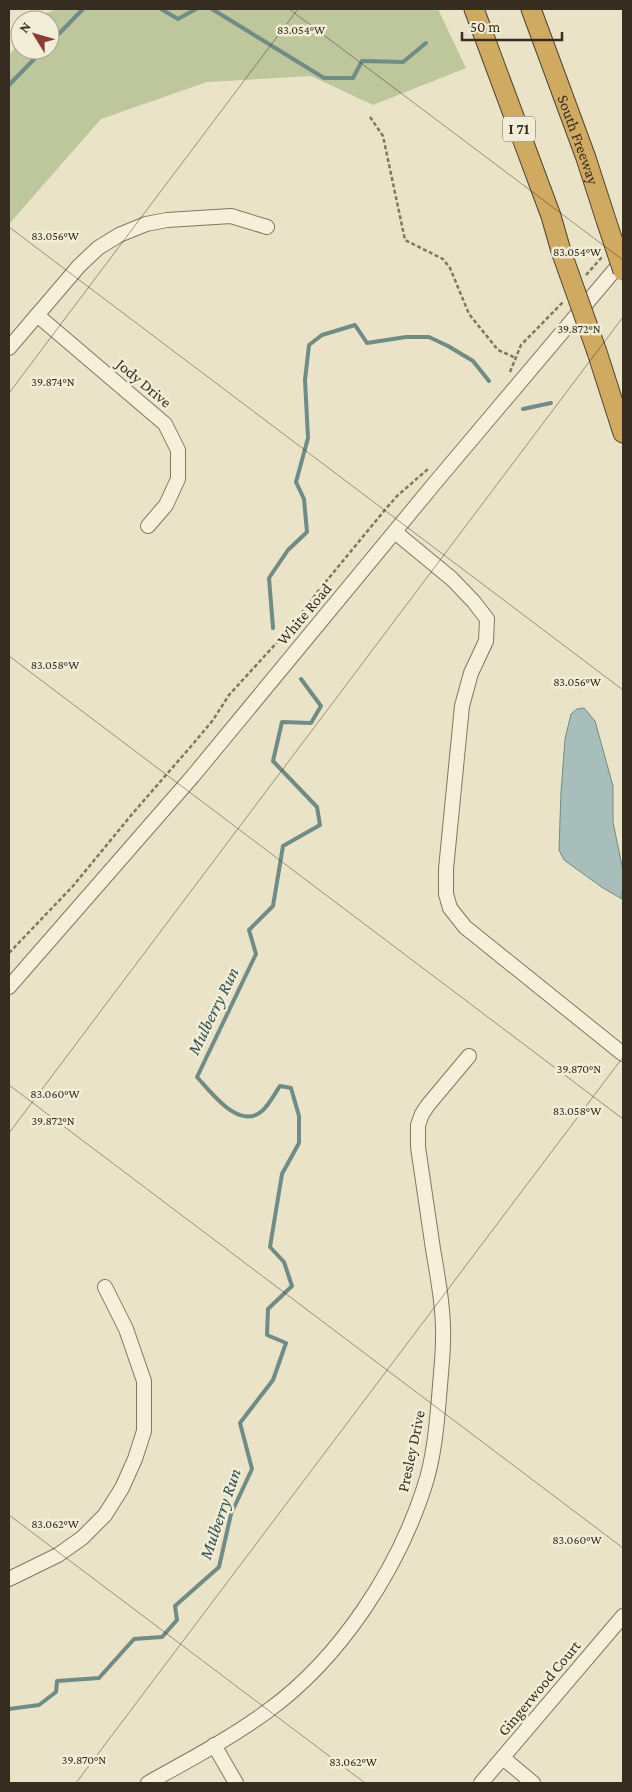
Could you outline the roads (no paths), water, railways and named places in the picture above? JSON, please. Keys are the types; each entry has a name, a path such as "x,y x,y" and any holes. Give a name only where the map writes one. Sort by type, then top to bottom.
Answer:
{"highway":[{"name":"I 71","path":"474,9 548,206 561,251 598,352 623,433"},
{"name":"South Freeway","path":"531,9 586,158 623,271"}],"street":[{"path":"9,348 79,266 98,248 119,234 168,220 231,216 267,227"},
{"name":"White Road","path":"9,987 199,768 623,260"},
{"name":"Jody Drive","path":"37,315 165,424 178,450 178,478 166,505 148,526"},
{"path":"395,532 452,579 487,619 486,641 471,673 462,706 446,869 446,894 450,908 465,927 623,1054"},
{"name":"Presley Drive","path":"148,1783 214,1745 270,1709 309,1674 341,1640 390,1568 424,1487 436,1431 443,1340 440,1290 418,1147 418,1125 428,1105 469,1056"},
{"path":"9,1579 58,1555 82,1538 105,1515 122,1488 135,1459 144,1431 144,1381 126,1329 105,1287"},
{"name":"Gingerwood Court","path":"481,1783 623,1616"},
{"path":"214,1745 236,1783"},
{"path":"503,1758 533,1783"}],"water":[{"path":"584,708 595,721 613,786 613,822 623,871 622,899 564,860 559,850 565,739 571,714 577,709"}],"waterway":[{"path":"60,33 83,9"},
{"path":"161,9 178,19 196,9"},
{"path":"212,9 324,78 353,78 362,61 403,62 426,43"},
{"path":"9,85 33,60"},
{"name":"Mulberry Run","path":"273,628 269,578 288,550 307,532 304,499 296,482 308,438 305,380 309,345 322,335 355,325 367,343 406,337 429,337 473,361 489,381"},
{"name":"Mulberry Run","path":"523,409 551,403"},
{"name":"Mulberry Run","path":"9,1709 39,1705 56,1692 57,1681 99,1678 134,1639 162,1637 177,1620 175,1606 219,1567 231,1514 252,1469 240,1423 273,1380 286,1343 267,1335 268,1309 292,1286 284,1262 270,1247 282,1174 299,1143 299,1116 291,1088 280,1086 262,1111 253,1116 244,1116 226,1107 197,1077 256,954 249,930 273,906 283,846 320,825 317,807 273,761 282,722 311,723 321,706 301,679"}]}
